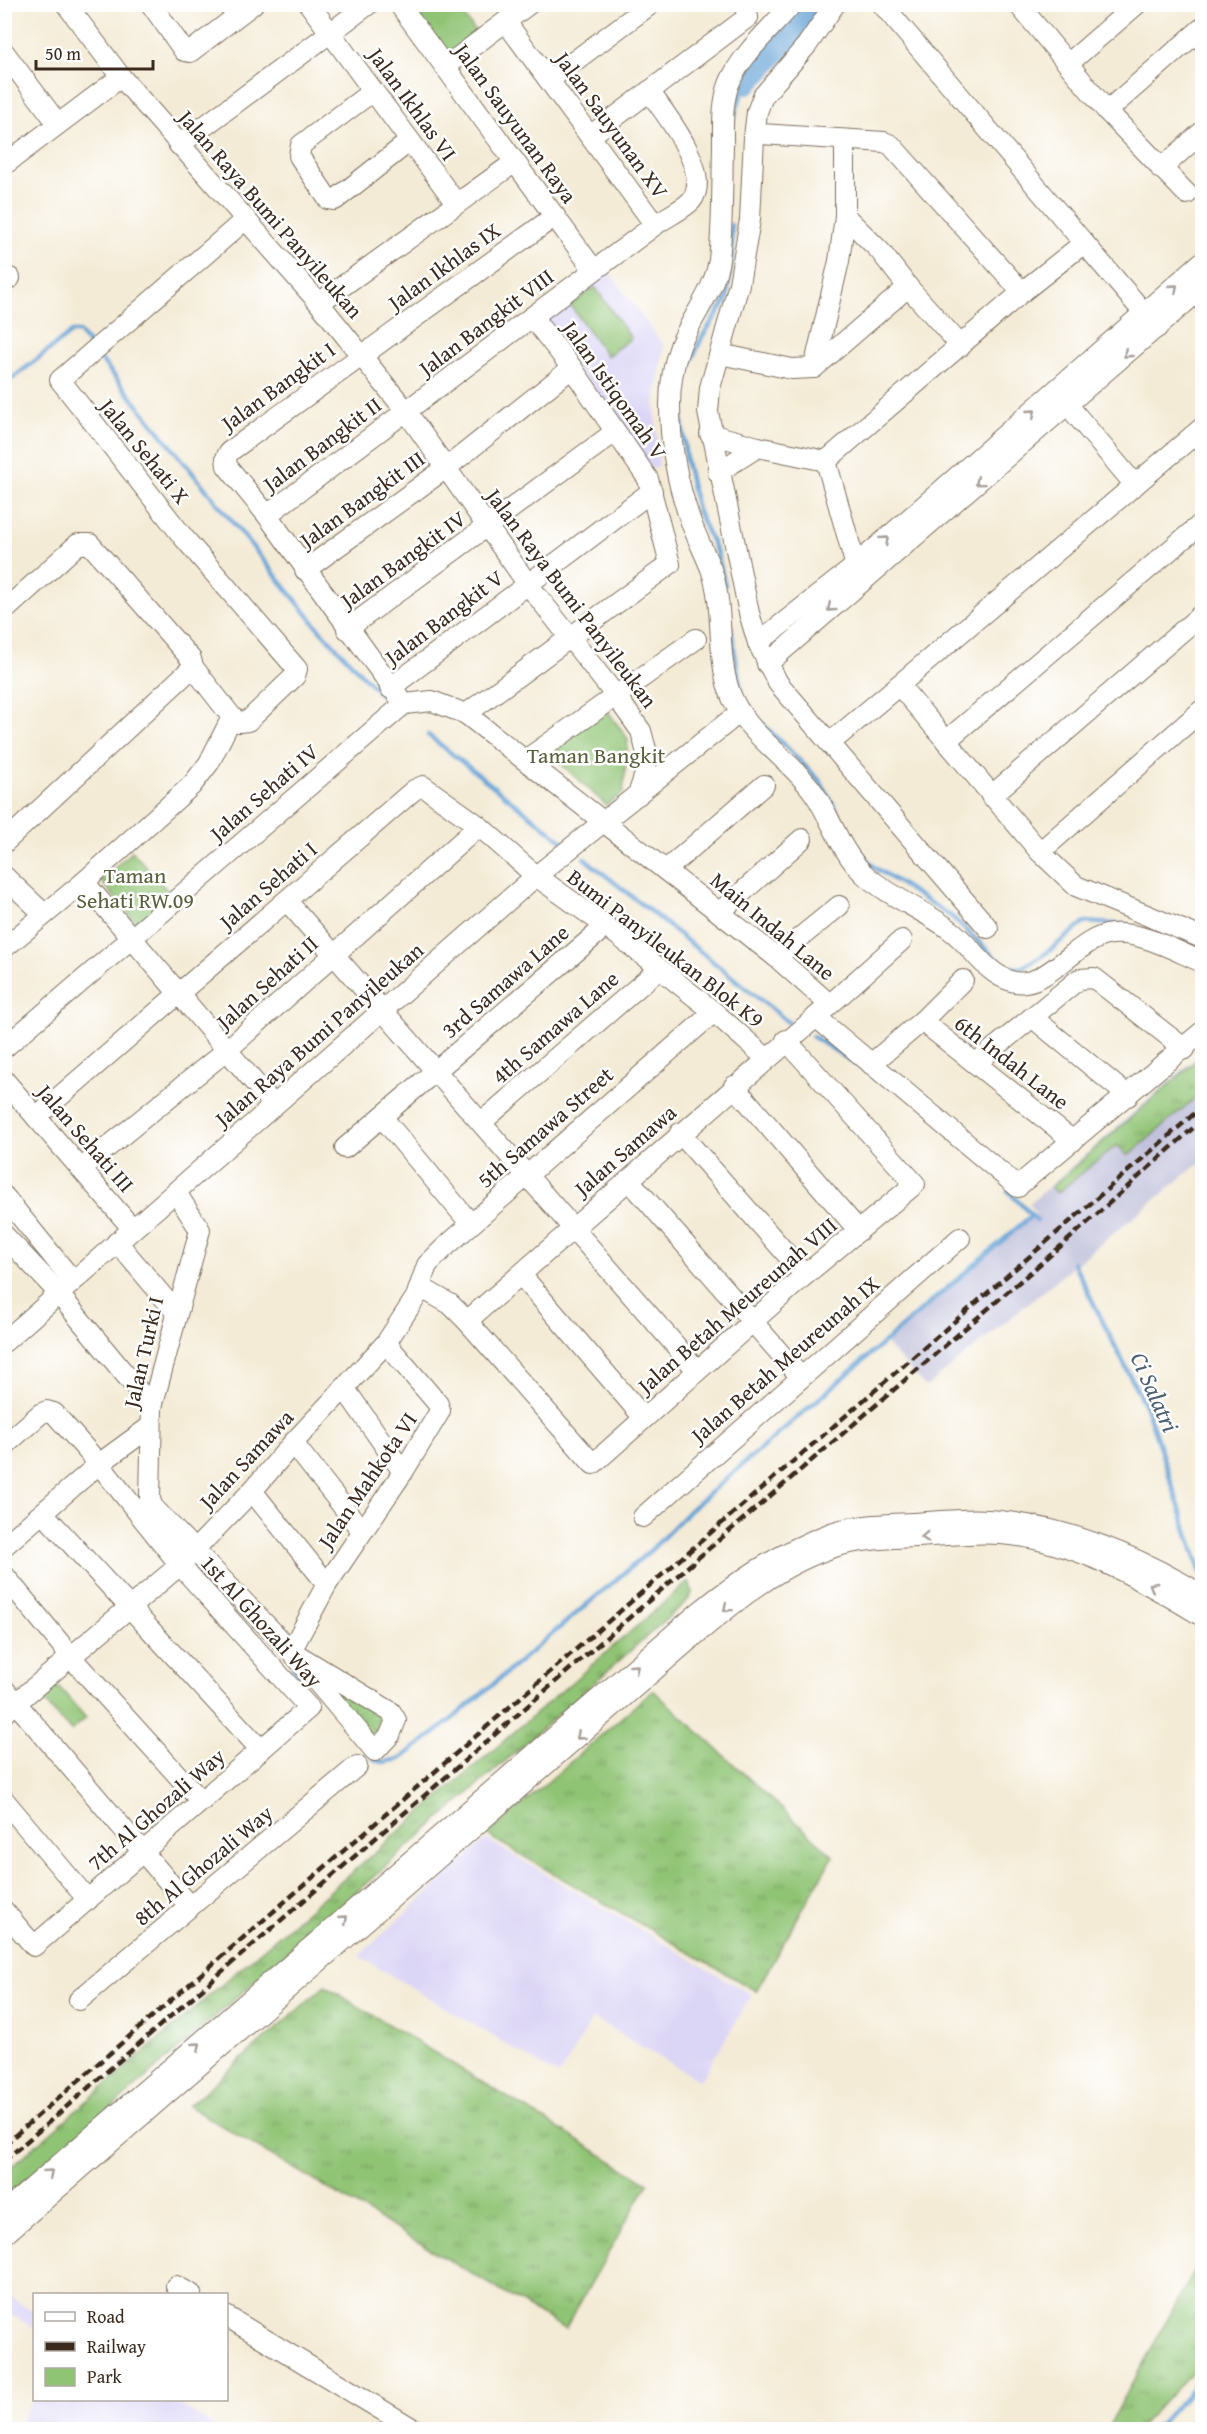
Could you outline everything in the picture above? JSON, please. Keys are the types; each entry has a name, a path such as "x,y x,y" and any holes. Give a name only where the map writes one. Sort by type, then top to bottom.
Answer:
{"street":[{"name":"Jalan Raya Bumi Panyileukan","path":"4,1342 132,1228 177,1194 271,1106 536,876 638,795 645,774 647,753 641,731 527,583 406,411 319,303 120,77 66,4"},
{"path":"151,4 184,51 190,52 243,8"},
{"name":"Jalan Ikhlas VI","path":"309,4 456,203"},
{"path":"179,145 369,4"},
{"name":"Jalan Sauyunan Raya","path":"399,4 594,270"},
{"path":"445,67 530,4"},
{"path":"549,80 651,4"},
{"path":"835,4 807,45 763,96 757,112 750,220 739,284 710,388 708,412 710,434 758,643 767,664 778,683 988,928"},
{"path":"882,4 1151,320"},
{"path":"1069,63 1137,4"},
{"path":"791,5 748,55 730,82 723,116 721,240 717,275 681,345 671,386 672,429 678,482 712,571 728,688 737,710 745,723 793,768 816,795 848,854 865,874 961,937 983,964 1011,981 1027,982 1040,977 1086,943 1108,934 1129,935 1203,962"},
{"path":"590,136 748,17 745,6"},
{"path":"1029,8 1107,111 1187,195"},
{"name":"Jalan Sauyunan XV","path":"506,22 656,225 594,270"},
{"path":"1107,111 1203,28"},
{"path":"4,52 58,124"},
{"path":"4,165 120,77"},
{"path":"373,91 301,145 298,151 299,156 328,199 335,200 410,141"},
{"path":"649,91 671,121 691,155 695,175 694,196 690,202 656,225"},
{"path":"1161,169 1203,132"},
{"path":"754,137 760,134 846,140 867,139 891,145 1022,292"},
{"path":"814,368 839,261 845,216 846,140"},
{"path":"319,303 514,162"},
{"name":"Jalan Ikhlas IX","path":"361,356 555,216"},
{"path":"845,216 880,251 960,346"},
{"name":"Jalan Sehati X","path":"232,717 239,722 248,721 295,676 297,669 294,663 184,538 60,380 246,219"},
{"path":"826,461 1022,292 1084,243"},
{"path":"767,664 858,574 1063,399 1151,320 1203,262"},
{"name":"Jalan Bangkit VIII","path":"406,411 594,270"},
{"path":"720,354 792,369 814,368 908,287"},
{"path":"1151,320 1203,288"},
{"name":"Jalan Istiqomah V","path":"532,317 572,368 648,478 670,564 569,636"},
{"name":"Jalan Bangkit I","path":"267,515 228,465 226,458 229,452 361,356"},
{"name":"Jalan Bangkit III","path":"305,570 446,468 572,368"},
{"path":"1063,399 1135,485"},
{"name":"Jalan Bangkit II","path":"267,515 406,411"},
{"path":"830,743 1203,428"},
{"name":"Jalan Bangkit IV","path":"347,629 615,432"},
{"path":"710,434 826,461"},
{"path":"718,472 758,447"},
{"path":"826,461 858,574"},
{"name":"Jalan Bangkit V","path":"390,688 652,491"},
{"path":"267,515 390,688 398,709 432,701 466,714 527,759 604,822"},
{"path":"946,741 1203,523"},
{"path":"4,611 78,544 84,542 90,544 190,659 232,717 209,762 192,785 84,882 4,948"},
{"path":"758,643 858,574"},
{"path":"991,796 1203,614"},
{"path":"466,714 569,636"},
{"path":"527,759 696,639"},
{"path":"4,843 194,667"},
{"path":"899,685 1040,852 1076,886 1203,938"},
{"name":"Jalan Sehati IV","path":"4,1048 398,709"},
{"path":"1040,852 1203,710"},
{"path":"638,795 729,721"},
{"path":"641,731 671,769"},
{"path":"667,869 764,785"},
{"name":"Jalan Sehati I","path":"36,1117 414,790 423,786 479,826 536,876"},
{"name":"Main Indah Lane","path":"604,822 667,869 776,957 871,1064 1018,1187 1073,1141"},
{"name":"Jalan Sehati II","path":"82,1168 227,1050 479,826"},
{"path":"720,912 802,839"},
{"path":"4,876 44,914"},
{"name":"Bumi Panyileukan Blok K9","path":"536,876 606,926 714,1012 766,1058"},
{"path":"84,882 266,1096 271,1106"},
{"path":"287,901 436,1072 483,1121 697,1370"},
{"path":"776,957 839,906"},
{"name":"3rd Samawa Lane","path":"378,1120 606,926"},
{"name":"Jalan Samawa","path":"467,1321 522,1276 573,1227 902,940"},
{"name":"4th Samawa Lane","path":"483,1121 659,969"},
{"path":"976,1063 1079,979 1094,978 1185,1049"},
{"path":"871,1064 922,1021 963,980"},
{"name":"5th Samawa Street","path":"420,1287 427,1265 470,1223 714,1012"},
{"path":"1032,1017 1128,1096"},
{"name":"6th Indah Lane","path":"922,1021 1073,1141"},
{"path":"1073,1141 1203,1032"},
{"name":"Jalan Betah Meureunah VIII","path":"467,1321 593,1464 805,1275 915,1185 790,1037"},
{"name":"Jalan Sehati III","path":"4,1080 132,1228"},
{"path":"735,1087 859,1231"},
{"path":"345,1148 378,1120 470,1223"},
{"path":"680,1133 805,1275"},
{"path":"629,1180 800,1376"},
{"name":"Jalan Turki I","path":"177,1194 200,1230 176,1312 151,1417 150,1498 152,1506 187,1557"},
{"path":"4,1196 151,1417 4,1546"},
{"path":"4,1235 66,1287"},
{"name":"Jalan Betah Meureunah IX","path":"643,1517 800,1376 960,1238"},
{"path":"117,1242 176,1312"},
{"path":"522,1276 644,1418"},
{"path":"420,1287 450,1304 467,1321"},
{"name":"Jalan Samawa","path":"8,1701 71,1656 187,1557 252,1491 293,1443 386,1343 420,1287"},
{"name":"Jalan Mahkota VI","path":"291,1651 327,1584 403,1472 440,1411 438,1404 386,1343"},
{"path":"345,1389 403,1472"},
{"path":"4,1446 40,1414 47,1411 54,1413 187,1557 291,1651 375,1751 396,1726 396,1720 391,1712 291,1651"},
{"path":"293,1443 362,1531"},
{"path":"252,1491 327,1584"},
{"path":"43,1513 261,1750"},
{"path":"4,2235 503,1793 737,1581 778,1558 833,1532 894,1524 1005,1521 1083,1539 1152,1566 1200,1594"},
{"path":"4,2212 747,1591 788,1568 838,1546 894,1538 1002,1534 1038,1540 1076,1551 1144,1580 1203,1616"},
{"name":"1st Al Ghozali Way","path":"187,1557 309,1708"},
{"path":"4,1575 71,1656 201,1802"},
{"path":"8,1701 190,1907"},
{"name":"7th Al Ghozali Way","path":"4,1911 34,1946 309,1708"},
{"name":"8th Al Ghozali Way","path":"79,2000 357,1766"},
{"path":"4,1800 88,1900"},
{"path":"228,2317 415,2430"}],"shaded area":[{"path":"608,270 664,346 655,404 659,465 652,470 540,320"},
{"path":"1202,1053 1202,1161 926,1387 886,1344 1036,1214 1029,1204"},
{"path":"486,1839 752,1995 700,2081 593,2018 559,2076 359,1956"},
{"path":"5,2293 33,2311 33,2327 5,2311"},
{"path":"33,2398 33,2401 174,2401 219,2429 16,2429"}],"green space":[{"path":"410,5 456,5 479,36 448,60"},
{"path":"595,287 631,338 607,356 570,305"},
{"name":"Taman Bangkit","path":"607,710 628,739 623,793 606,805 548,752"},
{"name":"Taman Sehati RW.09","path":"132,851 173,897 140,928 101,881"},
{"path":"1202,1056 1202,1092 1128,1156 1117,1145 1057,1193 1051,1187"},
{"path":"689,1581 692,1593 688,1600 119,2101 5,2198 5,2172"},
{"path":"306,1666 384,1714 368,1743"},
{"path":"58,1686 86,1718 71,1731 43,1700"},
{"path":"653,1690 833,1856 756,1991 487,1835"},
{"path":"325,1986 648,2183 565,2329 188,2106"},
{"path":"1202,2257 1202,2363 1137,2429 1107,2429"}],"waterway":[{"path":"746,81 807,15 805,4"},
{"path":"732,121 746,81"},
{"path":"725,585 717,553 697,510 686,461 681,411 687,371 702,337 727,299 732,251 731,225"},
{"path":"4,385 72,332 79,332 90,346"},
{"path":"98,356 320,630 388,702"},
{"path":"729,617 742,697 756,717 820,781 857,848 874,867 952,917 1005,967 1021,968 1041,957 1085,922 1127,925"},
{"path":"428,735 564,842"},
{"path":"584,858 788,1022"},
{"path":"812,1036 867,1071"},
{"path":"1008,1191 1037,1221"},
{"path":"374,1759 383,1762 400,1759 444,1726 652,1549 690,1510 1032,1215"},
{"name":"Ci Salatri","path":"1073,1262 1148,1412 1202,1576"},
{"path":"292,1668 301,1677"},
{"path":"1154,2430 1202,2379"}],"railway":[{"path":"4,2145 1202,1107"},
{"path":"4,2161 1068,1240 1202,1120"}]}
